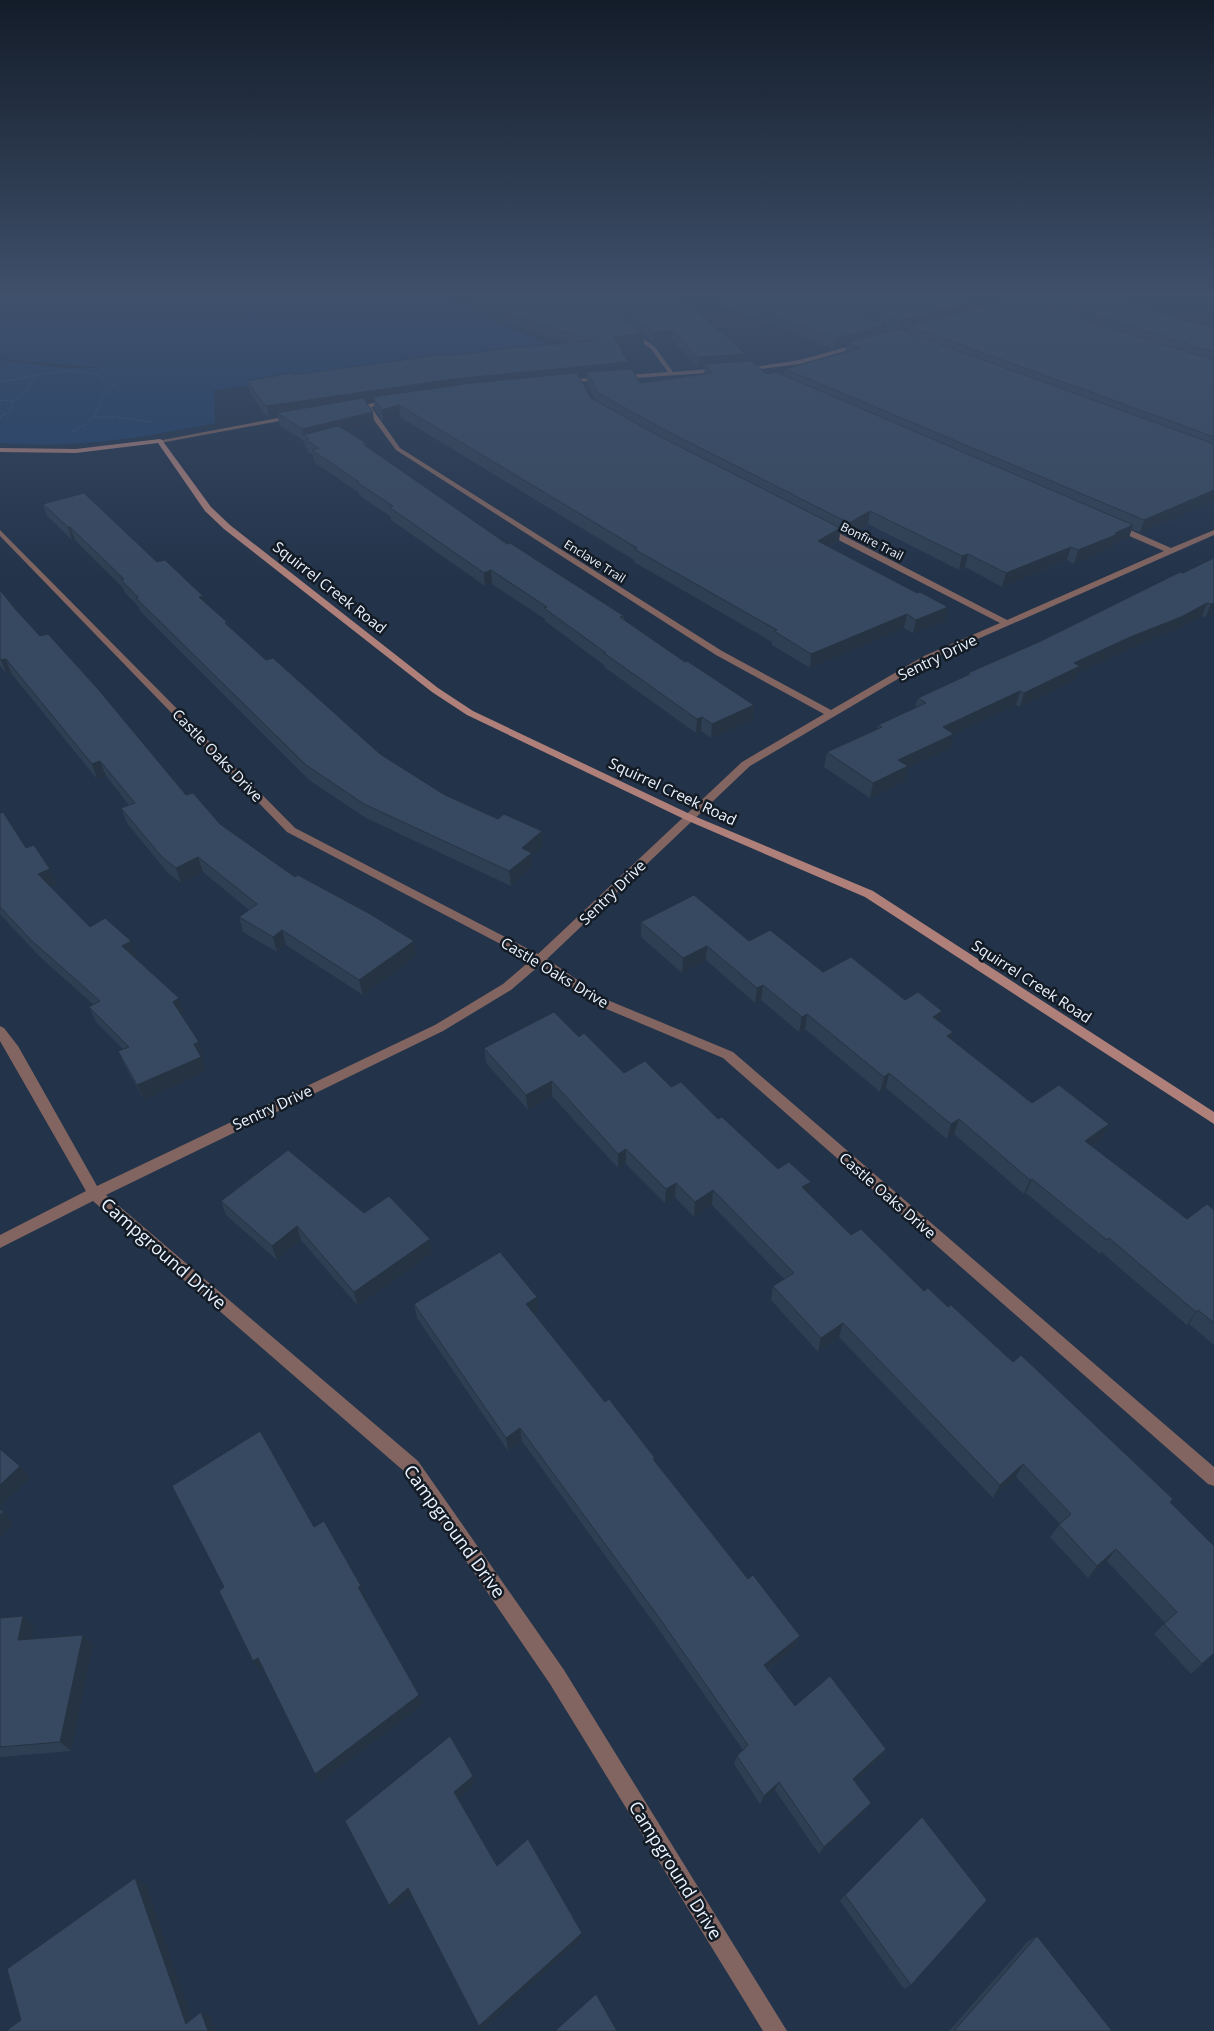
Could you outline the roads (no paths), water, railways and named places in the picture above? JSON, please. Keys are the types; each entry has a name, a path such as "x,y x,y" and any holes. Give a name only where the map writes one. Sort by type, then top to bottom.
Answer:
{"street":[{"path":"347,408 395,402"},
{"name":"Enclave Trail","path":"366,405 398,449 719,653 832,714"},
{"path":"0,450 76,451 160,441 299,416"},
{"name":"Squirrel Creek Road","path":"160,441 208,509 227,527 435,690 470,713 690,818 869,894 1214,1119"},
{"name":"Bonfire Trail","path":"812,523 1007,623"},
{"path":"1107,524 1170,551"},
{"name":"Castle Oaks Drive","path":"0,532 291,830 539,959 601,1002 728,1055 1214,1478"},
{"name":"Sentry Drive","path":"0,1242 94,1193 439,1028 507,987 563,939 746,764 927,658 1214,532"},
{"name":"Campground Drive","path":"0,1031 13,1049 94,1193 412,1467 557,1677 776,2031"}]}
